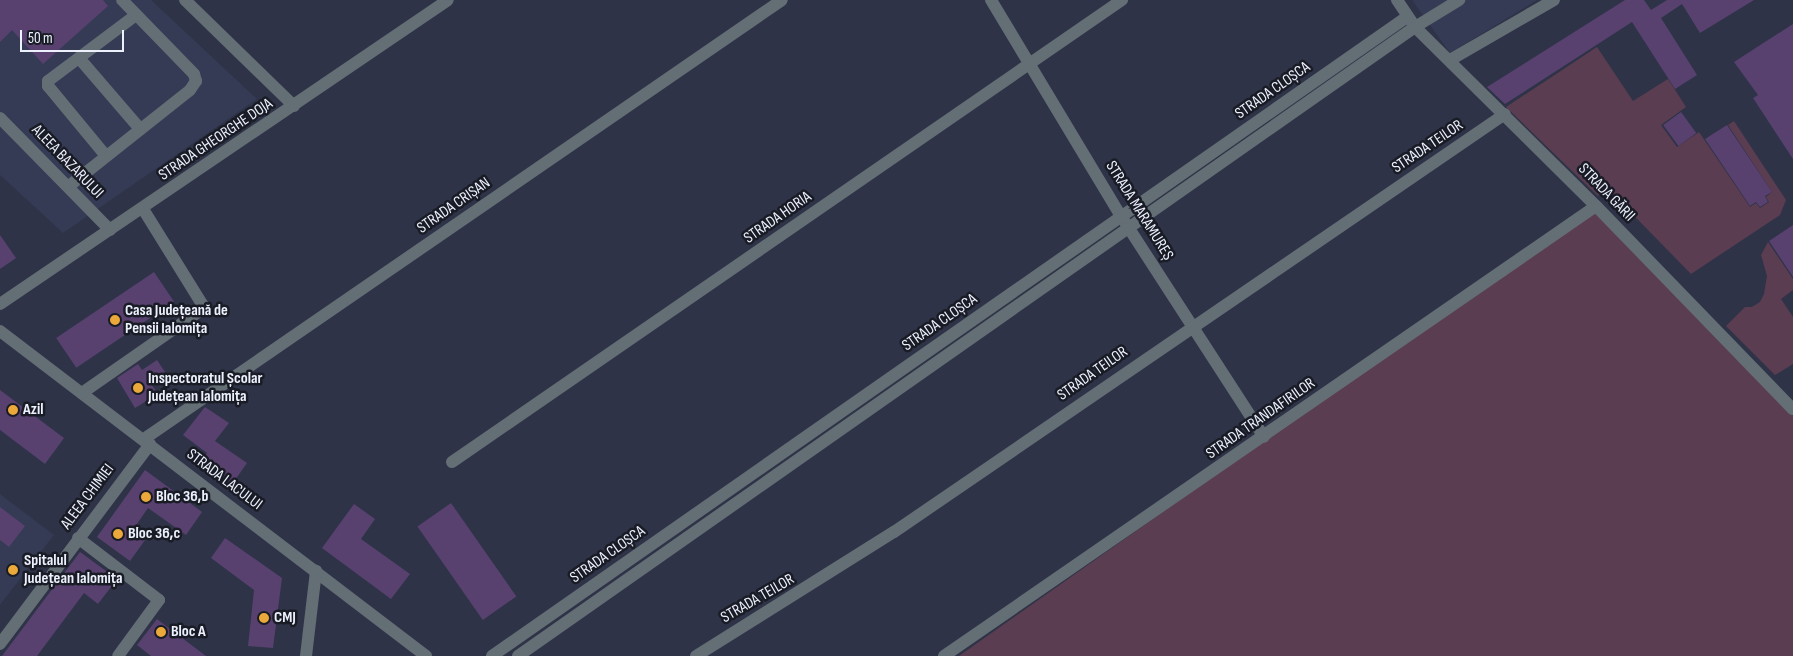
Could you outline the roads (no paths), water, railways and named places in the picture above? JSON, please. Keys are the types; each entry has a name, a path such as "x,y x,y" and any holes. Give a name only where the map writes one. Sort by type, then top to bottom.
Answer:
{"street":[{"path":"69,186 190,90 196,81 194,74 122,0"},
{"path":"185,0 294,106"},
{"name":"STRADA GHEORGHE DOJA","path":"0,304 143,209 448,0"},
{"name":"STRADA CRIȘAN","path":"147,441 782,0"},
{"name":"STRADA MARAMUREȘ","path":"991,0 1121,216 1264,437"},
{"name":"STRADA HORIA","path":"452,462 1122,0"},
{"name":"STRADA GĂRII","path":"1397,0 1411,22 1596,206 1793,409"},
{"path":"1450,60 1554,0"},
{"path":"1411,22 1455,1"},
{"path":"106,156 48,86 48,81 136,15"},
{"name":"STRADA CLOȘCA","path":"492,656 1121,216 1411,22"},
{"name":"STRADA CLOȘCA","path":"518,656 1130,228 1411,22"},
{"path":"79,58 140,129"},
{"name":"STRADA TEILOR","path":"696,656 894,532 1191,326 1505,114"},
{"name":"ALEEA BAZARULUI","path":"0,118 69,186 110,230"},
{"name":"STRADA TRANDAFIRILOR","path":"944,656 1264,437 1596,206"},
{"path":"82,393 198,312 202,304 143,209"},
{"name":"STRADA LACULUI","path":"0,331 147,441 426,656"},
{"name":"ALEEA CHIMIEI","path":"0,644 147,441"},
{"path":"78,538 159,600 118,656"},
{"path":"306,656 316,570"}],"place":[{"name":"Casa Județeană de Pensii Ialomița","path":"115,320"},
{"name":"Inspectoratul Școlar Județean Ialomița","path":"138,388"},
{"name":"Azil","path":"13,410"},
{"name":"Bloc 36,b","path":"146,497"},
{"name":"Bloc 36,c","path":"118,534"},
{"name":"Spitalul Județean Ialomița","path":"13,570"},
{"name":"CMJ","path":"264,618"},
{"name":"Bloc A","path":"161,632"}]}
